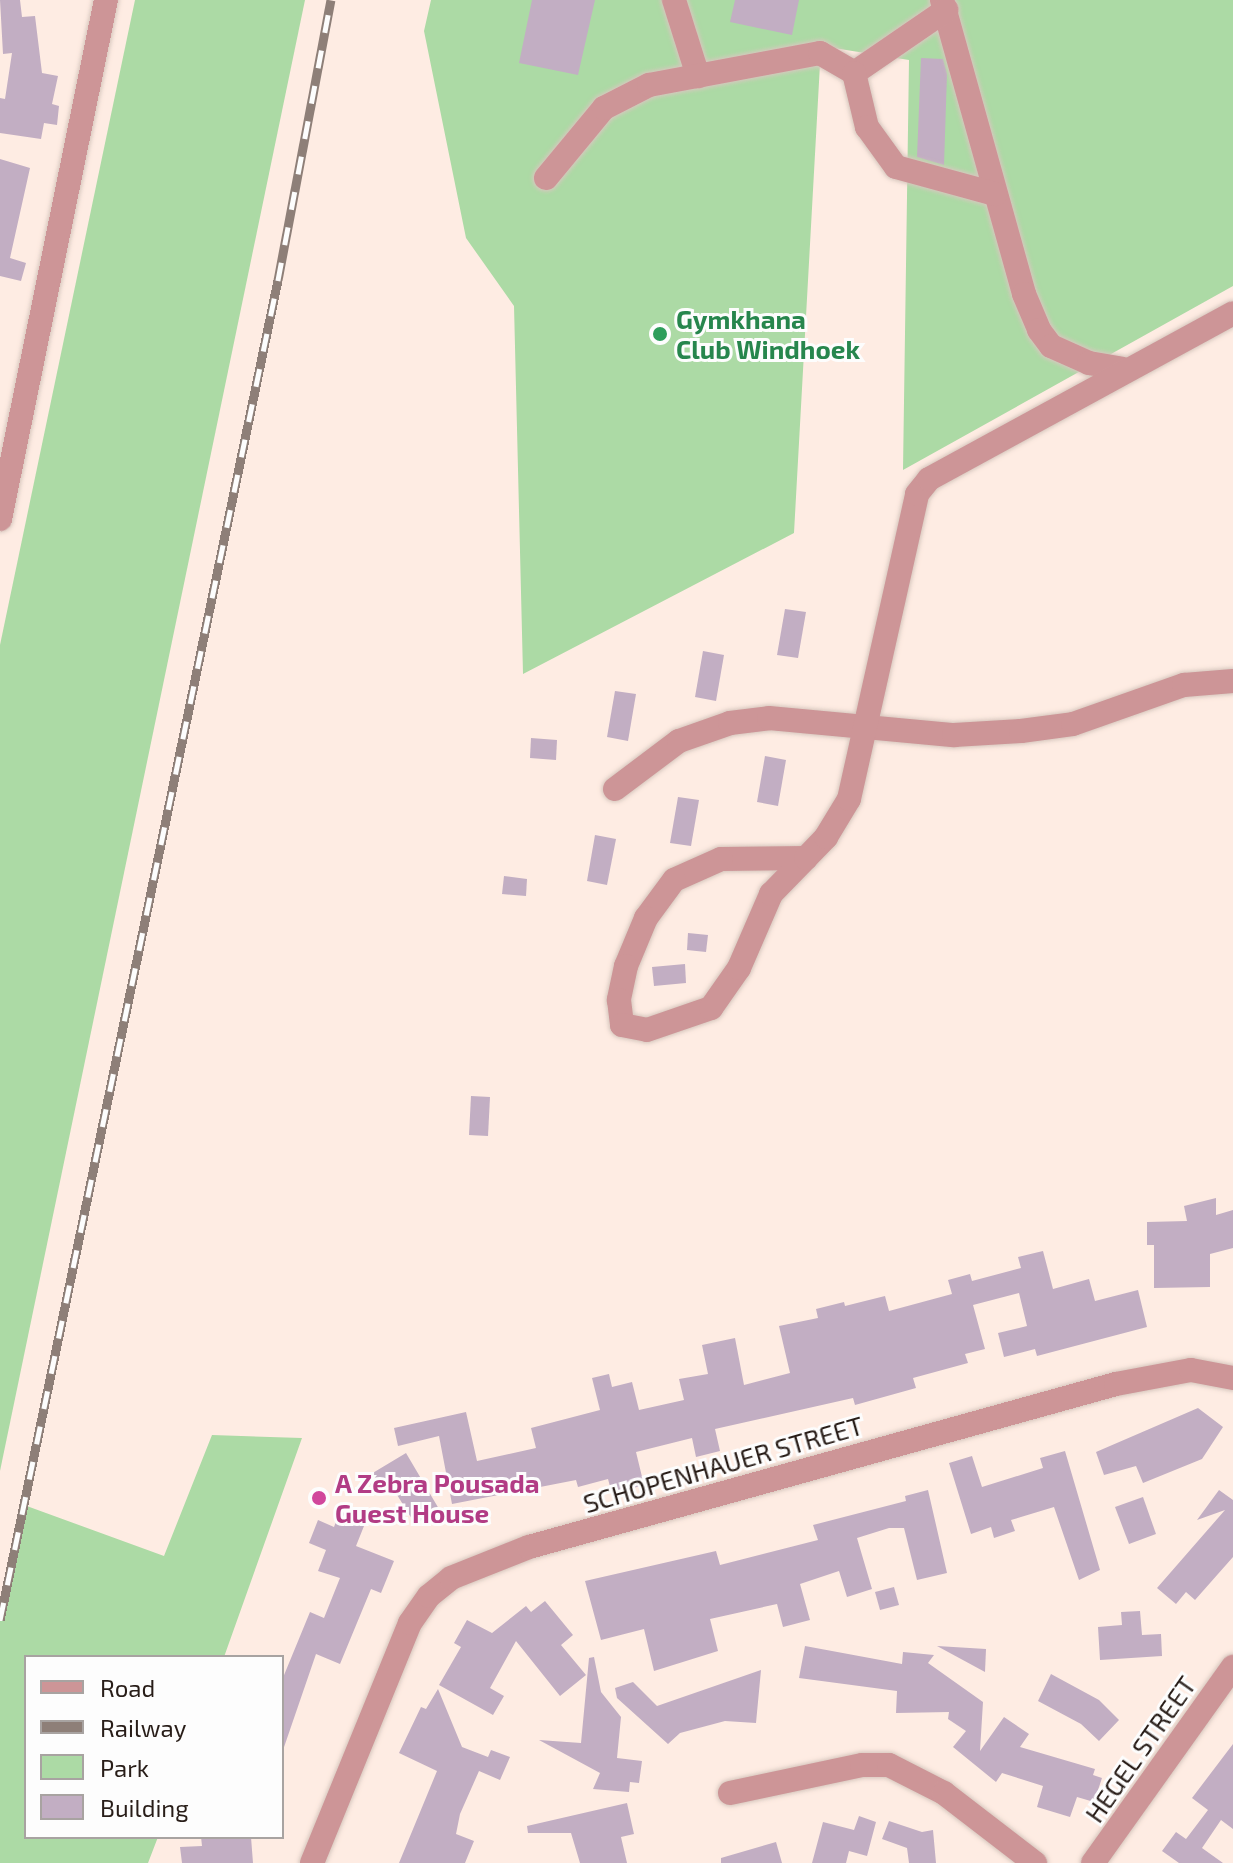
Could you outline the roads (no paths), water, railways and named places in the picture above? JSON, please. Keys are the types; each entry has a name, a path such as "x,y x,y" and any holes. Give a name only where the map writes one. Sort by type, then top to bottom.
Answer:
{"street":[{"path":"0,519 12,412 106,0"},
{"path":"674,0 698,76"},
{"path":"854,73 944,5 995,194 1039,330 1051,346 1089,363 1122,369"},
{"path":"546,178 604,108 649,85 820,53 854,73 867,127 896,167 995,194"},
{"path":"806,858 721,859 674,880 646,918 626,966 619,1000 622,1025 647,1030 711,1008 739,968 771,894 806,858 849,799 869,724 917,494 929,479 1122,369 1233,313"},
{"path":"615,789 679,741 730,723 769,718 869,724 954,735 1021,731 1073,724 1184,685 1233,681"},
{"name":"SCHOPENHAUER STREET","path":"312,1863 410,1623 429,1596 451,1578 529,1547 1116,1384 1191,1370 1233,1378"},
{"name":"HEGEL STREET","path":"1093,1863 1233,1667"},
{"path":"730,1793 862,1765 889,1765 944,1793 1035,1863"}],"railway":[{"path":"0,1620 278,280 331,0"}],"place":[{"name":"Gymkhana Club Windhoek","path":"660,334"},
{"name":"A Zebra Pousada Guest House","path":"319,1498"}]}
